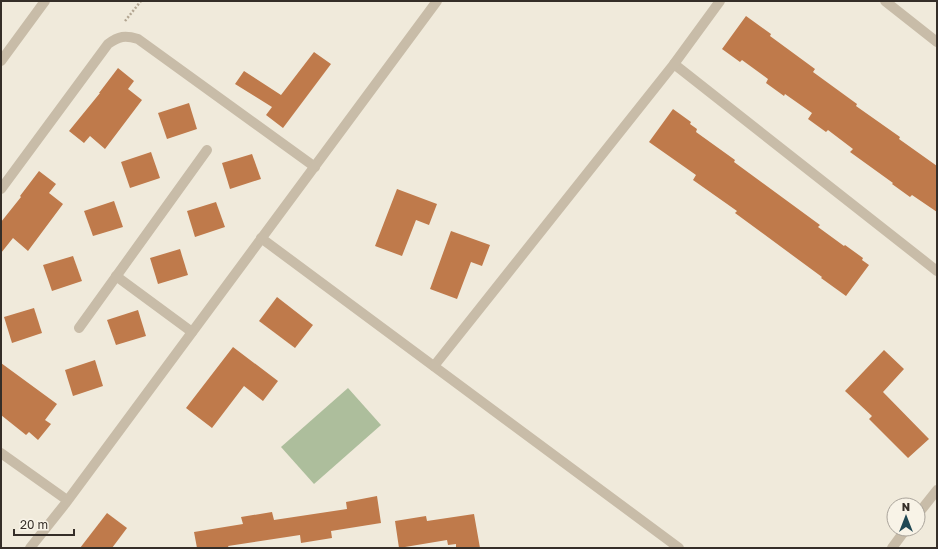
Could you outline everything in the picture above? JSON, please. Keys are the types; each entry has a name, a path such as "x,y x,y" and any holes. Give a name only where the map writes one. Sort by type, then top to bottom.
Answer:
{"street":[{"path":"1,61 45,1"},
{"path":"30,548 315,167 437,1"},
{"path":"434,366 674,64 720,1"},
{"path":"885,1 937,42"},
{"path":"1,189 108,44 123,36 138,39 315,167"},
{"path":"674,64 937,271"},
{"path":"79,328 207,150"},
{"path":"261,238 679,548"},
{"path":"116,276 192,332"},
{"path":"1,453 67,500"},
{"path":"926,504 937,490"},
{"path":"892,548 900,537"}],"green space":[{"path":"348,388 381,425 314,484 281,447"}],"building":[{"path":"746,16 771,34 770,36 815,69 813,72 857,104 856,106 900,137 899,139 937,166 937,212 912,195 910,197 892,184 893,183 850,152 853,149 828,130 826,132 808,119 812,113 766,83 768,79 742,60 740,62 722,49"},
{"path":"314,52 331,64 283,128 266,115 272,107 235,84 244,71 281,95"},
{"path":"118,68 134,81 128,89 142,100 105,149 90,136 84,143 69,131"},
{"path":"189,103 197,129 167,139 158,113"},
{"path":"673,109 691,122 690,124 697,129 696,132 735,160 734,162 820,225 818,227 863,258 862,260 869,265 846,296 735,213 737,211 693,180 696,175 649,142"},
{"path":"151,152 160,178 130,188 121,162"},
{"path":"252,154 261,179 230,189 222,163"},
{"path":"39,171 56,184 49,193 63,204 28,251 13,238 1,253 1,222"},
{"path":"397,189 437,204 429,225 416,220 402,256 375,246"},
{"path":"114,201 123,227 93,236 84,211"},
{"path":"216,202 225,227 195,237 187,211"},
{"path":"451,231 490,245 482,266 471,262 457,299 430,289"},
{"path":"180,249 188,275 158,284 150,258"},
{"path":"73,256 82,281 52,291 43,265"},
{"path":"277,297 313,325 295,348 259,321"},
{"path":"34,308 42,333 12,343 4,317"},
{"path":"138,310 146,336 116,345 107,320"},
{"path":"233,347 278,381 263,401 244,386 212,428 186,408"},
{"path":"884,350 904,369 883,392 929,439 908,458 869,419 872,416 845,391"},
{"path":"95,360 103,386 73,396 65,370"},
{"path":"1,363 57,404 45,420 51,424 38,440 29,432 26,435 1,415"},
{"path":"377,496 381,523 331,531 332,538 301,543 300,535 228,546 229,548 197,548 194,532 243,524 241,517 272,512 274,520 347,509 346,502"},
{"path":"107,513 127,528 112,548 80,548"},
{"path":"474,514 480,548 456,548 456,544 448,545 447,540 399,548 395,521 426,516 427,521"}]}
